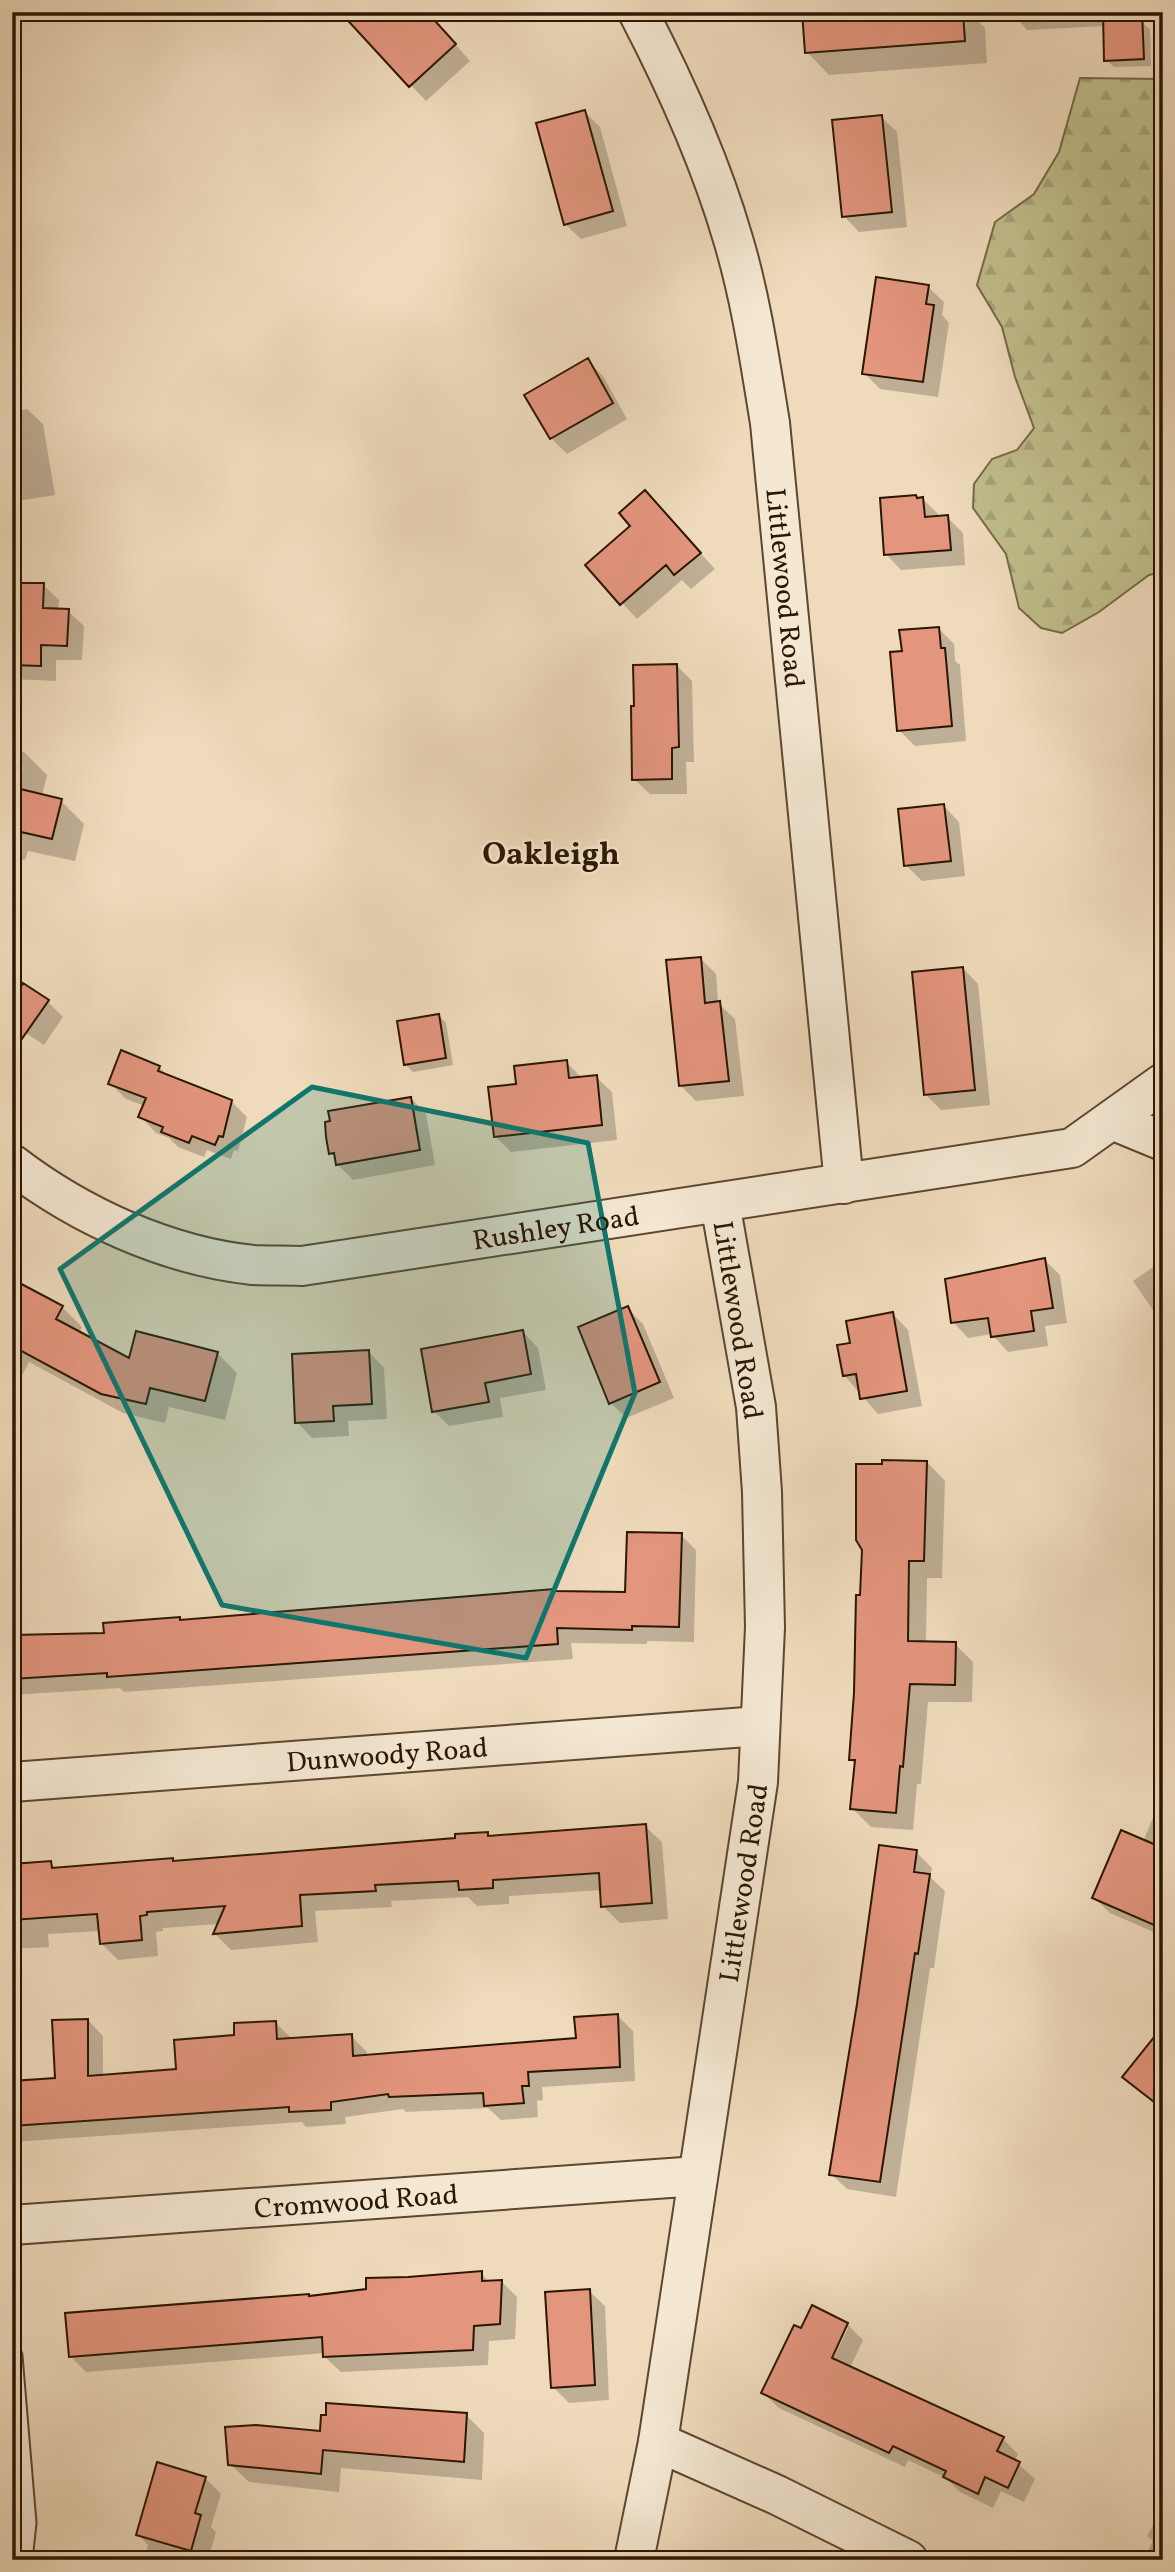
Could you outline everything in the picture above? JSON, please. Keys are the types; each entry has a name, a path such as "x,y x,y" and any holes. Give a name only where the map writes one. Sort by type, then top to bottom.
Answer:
{"street":[{"name":"Littlewood Road","path":"638,12 701,145 734,240 754,327 770,423 844,1184"},
{"name":"Rushley Road","path":"12,1164 78,1208 202,1256 253,1265 302,1266 1072,1149 1163,1083"},
{"path":"1112,1120 1163,1141"},
{"name":"Littlewood Road","path":"634,2560 658,2442 758,1782 765,1627 762,1492 756,1406 720,1203"},
{"name":"Dunwoody Road","path":"12,1782 761,1726"},
{"name":"Cromwood Road","path":"12,2225 698,2176"},
{"path":"658,2442 777,2495 908,2560"}],"lane":[{"path":"12,2356 26,2523 22,2560"}],"highlighted area":[{"path":"312,1087 588,1143 635,1393 526,1658 222,1605 60,1269"}],"green space":[{"path":"1080,78 1163,79 1163,572 1149,575 1099,612 1062,633 1041,628 1019,608 1006,554 973,508 974,484 992,459 1017,450 1034,428 1015,377 1002,327 977,285 995,222 1034,194 1059,152"}],"building":[{"path":"340,12 427,12 456,44 409,87"},
{"path":"802,12 963,12 965,41 805,53"},
{"path":"1103,12 1142,12 1144,59 1104,61"},
{"path":"585,110 613,211 564,225 536,123"},
{"path":"882,115 892,212 842,217 832,120"},
{"path":"876,277 929,285 926,304 934,305 923,382 862,374"},
{"path":"588,358 613,403 550,439 524,395"},
{"path":"645,490 701,553 674,575 666,565 620,605 585,565 630,526 619,513"},
{"path":"916,495 917,498 923,497 925,517 948,515 951,550 884,555 880,498"},
{"path":"12,583 44,583 43,608 69,609 67,646 41,645 41,666 12,665"},
{"path":"939,627 941,648 945,648 952,726 897,731 890,652 902,651 899,630"},
{"path":"677,664 679,747 672,748 672,779 632,780 633,665"},
{"path":"12,787 62,799 52,839 12,830"},
{"path":"944,804 951,861 904,866 898,809"},
{"path":"701,957 705,1003 720,1001 729,1081 679,1086 666,960"},
{"path":"963,967 975,1090 924,1095 912,972"},
{"path":"23,983 49,1000 12,1053 12,1001"},
{"path":"439,1014 446,1058 404,1065 397,1021"},
{"path":"121,1050 160,1066 158,1071 232,1100 223,1137 219,1136 215,1145 192,1136 189,1143 161,1132 163,1127 138,1117 146,1098 108,1084"},
{"path":"567,1060 569,1078 597,1075 602,1125 494,1137 488,1087 516,1084 514,1066"},
{"path":"411,1097 420,1150 336,1165 334,1153 329,1154 326,1137 325,1122 330,1121 328,1111"},
{"path":"1045,1258 1053,1308 1031,1311 1034,1331 991,1337 988,1318 951,1323 945,1279"},
{"path":"12,1279 63,1306 56,1319 129,1358 136,1331 218,1352 205,1401 150,1388 146,1404 101,1394 12,1346"},
{"path":"628,1306 660,1382 609,1404 578,1327"},
{"path":"893,1312 907,1391 860,1399 856,1374 843,1376 837,1345 850,1343 846,1321"},
{"path":"523,1330 531,1374 485,1383 489,1402 432,1412 421,1349"},
{"path":"369,1350 372,1404 333,1406 334,1421 295,1423 292,1354"},
{"path":"882,1460 927,1461 924,1561 909,1561 908,1641 956,1642 955,1685 910,1684 896,1813 850,1809 855,1760 849,1760 854,1693 856,1595 860,1595 862,1550 856,1540 856,1464 882,1464"},
{"path":"627,1532 682,1533 679,1627 632,1626 632,1630 557,1628 558,1644 107,1677 107,1673 12,1679 12,1635 104,1633 103,1623 180,1617 180,1620 554,1589 625,1592"},
{"path":"646,1824 652,1903 601,1907 599,1873 493,1880 493,1888 459,1890 458,1881 375,1885 376,1891 300,1895 302,1926 213,1934 225,1906 147,1912 147,1915 140,1916 142,1940 100,1944 97,1914 12,1920 12,1864 51,1861 52,1868 173,1858 173,1861 455,1838 455,1834 488,1832 488,1836"},
{"path":"1121,1830 1163,1848 1163,1904 1154,1925 1092,1898"},
{"path":"879,1845 917,1850 914,1872 930,1874 918,1954 915,1953 880,2182 829,2175"},
{"path":"618,2014 620,2067 528,2072 529,2086 522,2086 524,2103 484,2106 483,2093 389,2097 388,2094 331,2102 331,2110 289,2112 289,2107 12,2126 12,2081 55,2078 52,2020 88,2019 88,2076 176,2069 174,2040 234,2035 234,2023 276,2021 277,2039 352,2034 353,2056 576,2038 574,2017"},
{"path":"1163,2026 1163,2109 1122,2077"},
{"path":"482,2271 482,2281 502,2280 500,2324 474,2326 473,2350 323,2357 322,2337 69,2357 65,2313 309,2296 366,2289 366,2278"},
{"path":"590,2289 595,2385 551,2388 545,2292"},
{"path":"812,2305 848,2323 832,2358 1004,2437 997,2451 1020,2462 1008,2488 985,2477 978,2494 943,2477 946,2471 893,2446 889,2453 761,2393 794,2325 801,2328"},
{"path":"326,2403 467,2413 464,2462 323,2450 321,2474 228,2465 225,2427 256,2425 320,2431 321,2415 326,2415"},
{"path":"157,2462 206,2477 195,2513 201,2515 191,2551 136,2535"}],"district":[{"name":"Oakleigh","path":"551,853"}]}
